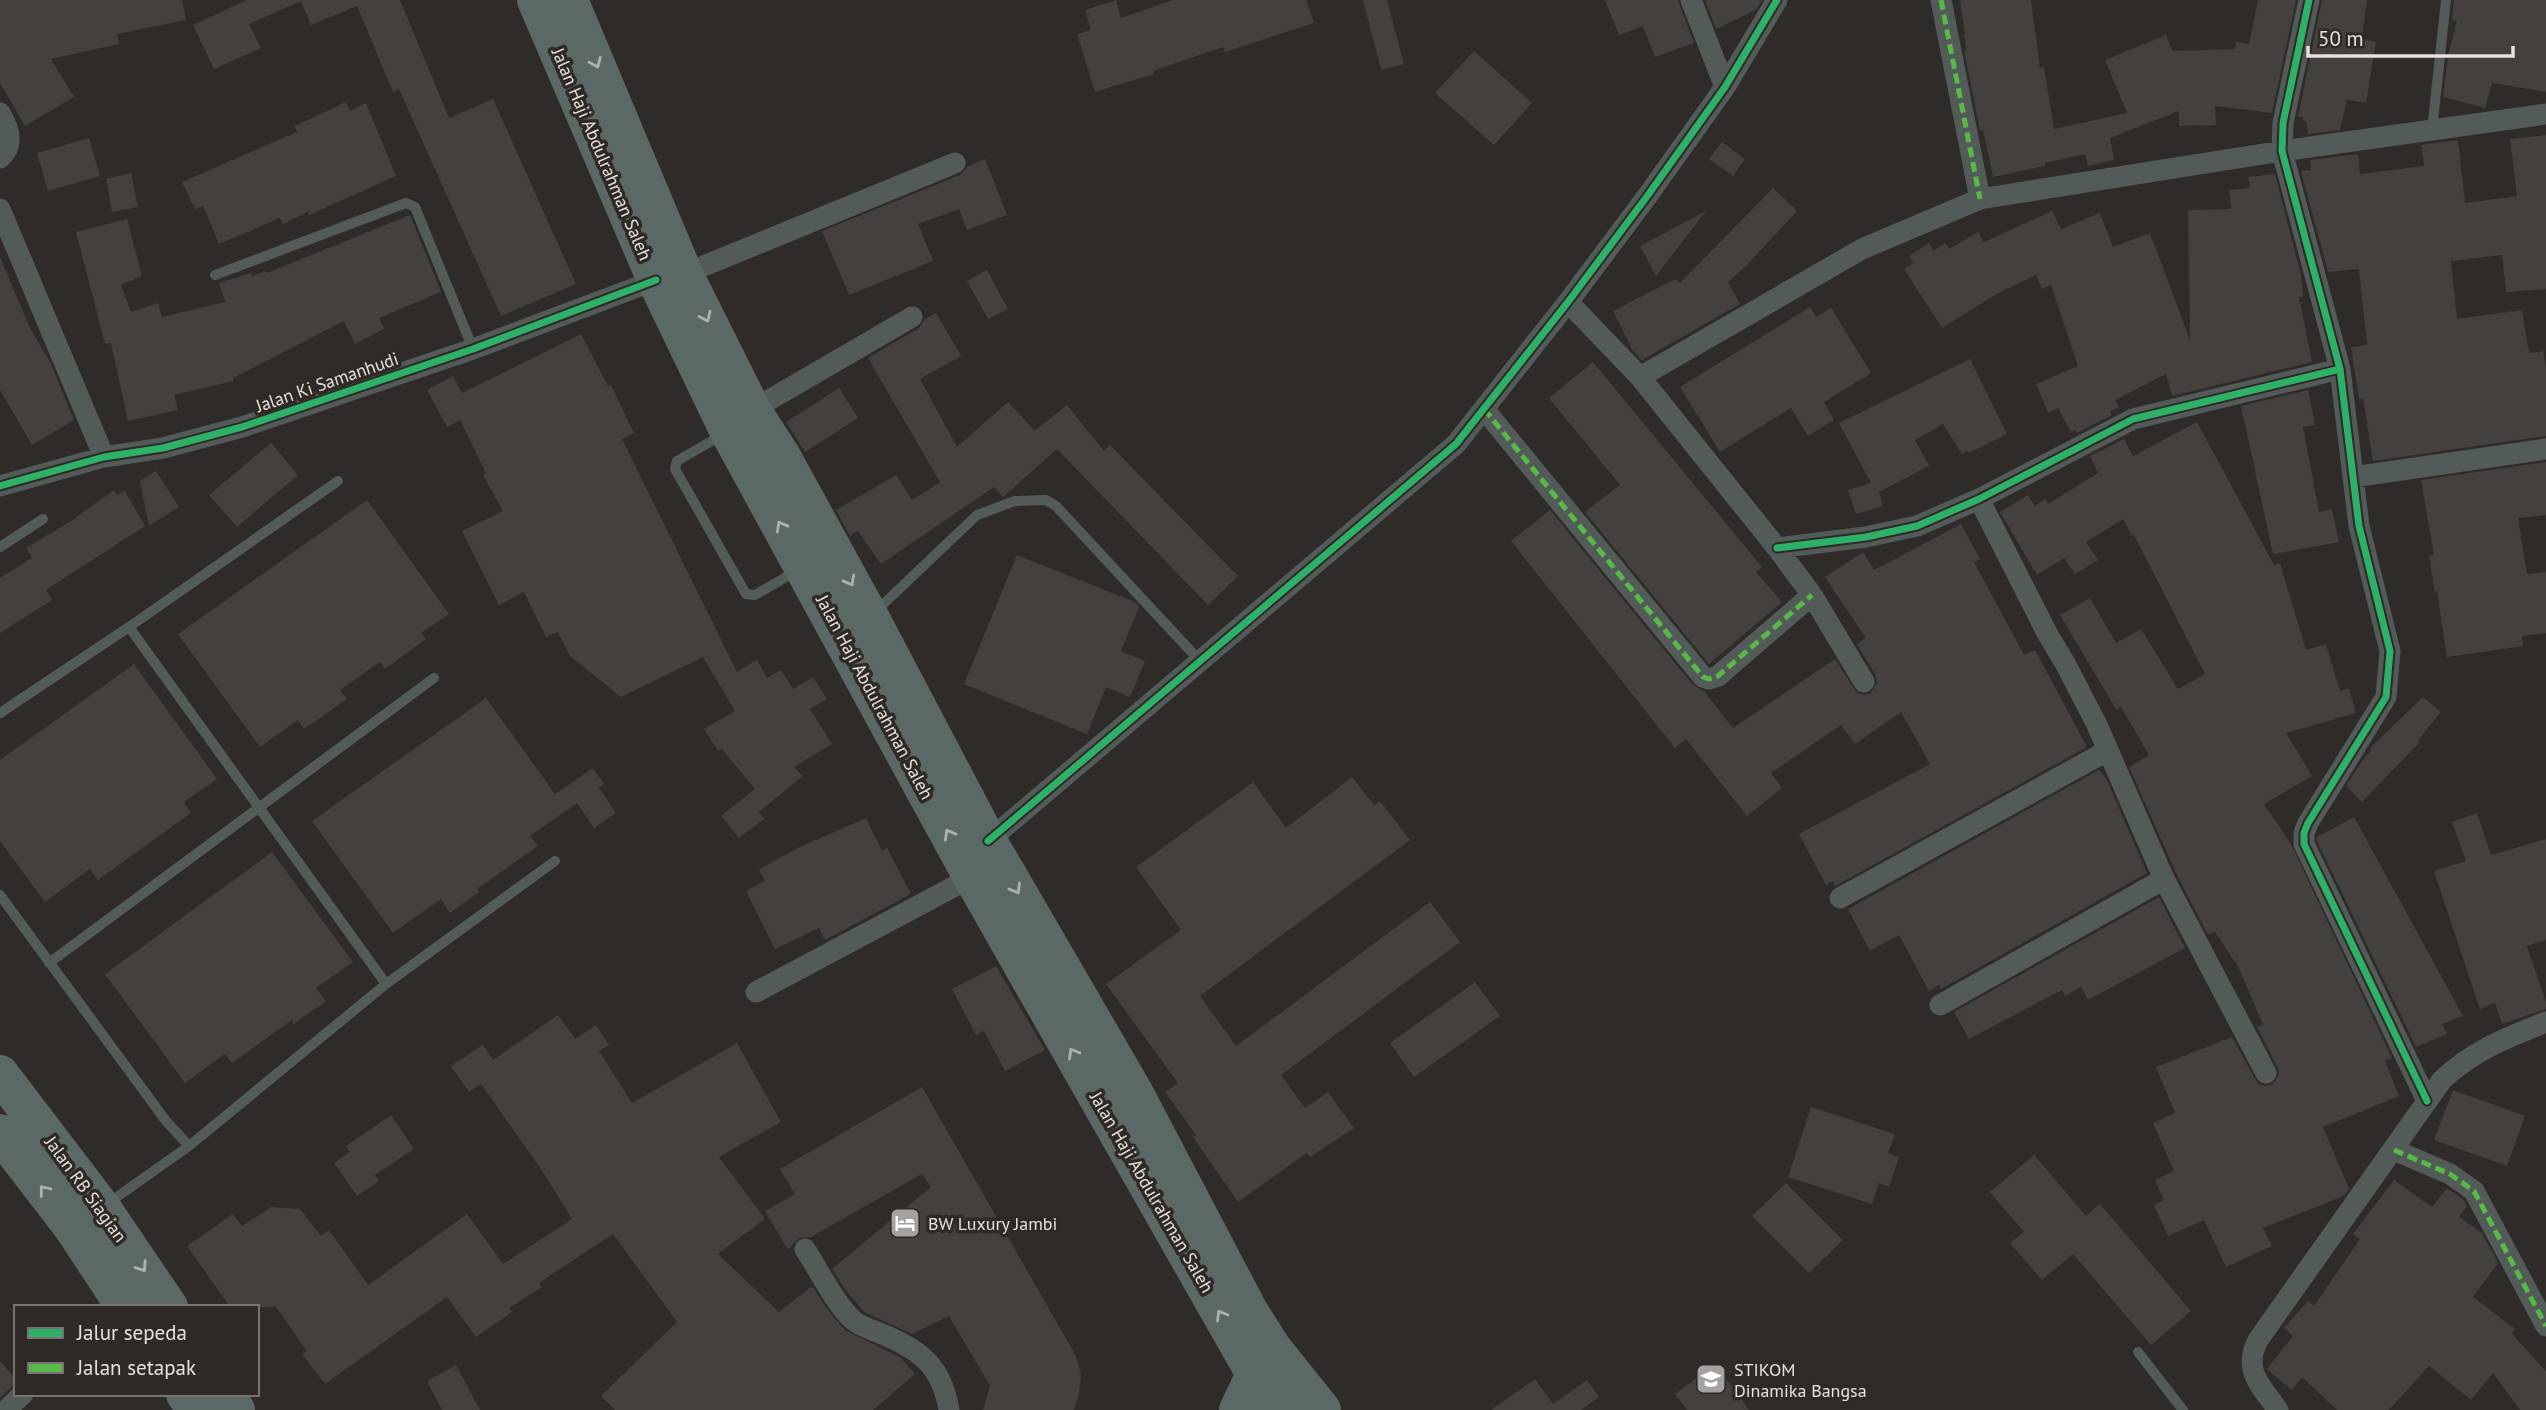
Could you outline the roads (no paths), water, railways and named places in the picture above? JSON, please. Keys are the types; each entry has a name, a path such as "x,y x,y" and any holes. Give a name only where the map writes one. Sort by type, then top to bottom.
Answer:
{"highway":[{"name":"Jalan Haji Abdulrahman Saleh","path":"536,0 741,421 804,567 925,757 988,841 1134,1092 1249,1311 1276,1388"},
{"name":"Jalan Haji Abdulrahman Saleh","path":"569,0 670,277"},
{"name":"Jalan Haji Abdulrahman Saleh","path":"741,421 781,455 870,617 972,877 1276,1388"},
{"name":"Jalan RB Siagian","path":"0,1074 87,1218 121,1305"},
{"name":"Jalan RB Siagian","path":"0,1133 87,1218 167,1305"},
{"path":"1238,1410 1276,1388 1322,1410"}],"street":[{"path":"1691,0 1725,87"},
{"path":"988,841 1456,444 1568,302 1725,87 1777,0"},
{"path":"1941,0 1980,199"},
{"path":"2309,0 2283,123 2282,150 2340,369 2359,526 2390,651 2386,697 2308,823 2304,844 2427,1101"},
{"path":"0,113 9,135 9,147 0,158"},
{"path":"1640,377 1862,249 1980,199 2282,150 2546,114"},
{"name":"Jalan Ki Samanhudi","path":"0,486 104,457 163,448 242,427 473,349 670,277 955,163"},
{"path":"0,209 104,457"},
{"path":"1568,302 1640,377 1777,548 1812,595 1864,682"},
{"path":"741,421 912,317"},
{"path":"1777,548 1866,537 1917,526 1979,499 2133,419 2340,369"},
{"path":"1484,409 1703,677 1709,679 1718,676 1812,595"},
{"path":"2353,477 2546,449"},
{"path":"1979,499 2047,633 2066,664 2164,879 2266,1073"},
{"path":"1840,898 2107,751"},
{"path":"757,992 972,877"},
{"path":"1940,1005 2164,879"},
{"path":"2278,1410 2256,1380 2251,1364 2251,1353 2258,1340 2442,1080 2471,1055 2546,1022"},
{"path":"2395,1150 2451,1174 2474,1191 2546,1326"},
{"path":"805,1249 842,1308 852,1319 907,1345 934,1369 946,1392 949,1410"},
{"path":"6,1410 21,1396"}],"lane":[{"path":"2432,130 2446,0"},
{"path":"215,275 407,203 415,207 473,349"},
{"path":"741,421 677,461 675,469 746,594 755,595 804,567"},
{"path":"0,713 338,481"},
{"path":"870,617 976,515 1015,501 1046,500 1056,506 1199,660"},
{"path":"0,547 43,519"},
{"path":"129,627 386,984"},
{"path":"50,963 434,678"},
{"path":"87,1218 189,1146 386,984 555,861"},
{"path":"0,895 166,1121 189,1146"},
{"path":"2138,1352 2183,1410"}],"place":[{"name":"BW Luxury Jambi","path":"905,1223"},
{"name":"STIKOM Dinamika Bangsa","path":"1711,1379"}]}
